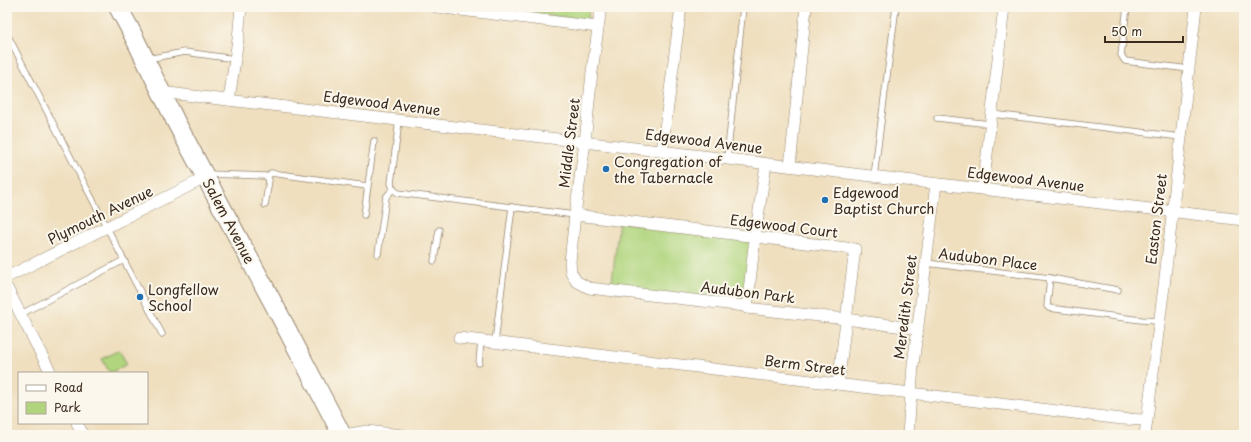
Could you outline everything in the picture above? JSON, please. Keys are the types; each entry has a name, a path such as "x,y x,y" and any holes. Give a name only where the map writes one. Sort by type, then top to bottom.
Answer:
{"main road":[{"name":"Salem Avenue","path":"118,7 204,176 343,435"}],"street":[{"path":"229,100 241,7"},
{"path":"436,7 598,27"},
{"name":"Middle Street","path":"576,281 571,272 570,262 601,7"},
{"path":"662,151 681,7"},
{"path":"790,166 806,7"},
{"path":"983,189 1004,7"},
{"name":"Easton Street","path":"1145,435 1182,137 1196,7"},
{"name":"Edgewood Avenue","path":"160,92 1244,220"},
{"path":"747,308 755,237 766,164"},
{"name":"Plymouth Avenue","path":"7,277 108,227 204,176"},
{"name":"Meredith Street","path":"908,435 913,365 936,184"},
{"name":"Edgewood Court","path":"575,215 855,250 838,384"},
{"name":"Audubon Park","path":"576,281 589,288 745,306 747,308 918,329"},
{"path":"7,288 50,372"},
{"name":"Berm Street","path":"459,338 1122,419 1147,420"},
{"path":"78,424 83,435"},
{"path":"343,435 367,431 402,435"}],"lane":[{"path":"727,159 743,7"},
{"path":"874,176 896,7"},
{"path":"1127,7 1121,55 1125,62 1189,70"},
{"path":"7,34 162,334"},
{"path":"144,59 185,52 235,59"},
{"path":"937,118 991,119 1182,137"},
{"path":"399,120 391,183 393,189 398,193 402,195 575,215"},
{"path":"364,215 374,141"},
{"path":"204,176 267,177 272,173 367,186"},
{"path":"265,205 269,180 267,177"},
{"path":"378,254 386,197 393,189"},
{"path":"495,342 512,207"},
{"path":"434,261 439,230"},
{"path":"21,314 124,260"},
{"name":"Audubon Place","path":"926,263 1050,278 1047,306 1049,308 1160,321"},
{"path":"1050,278 1118,290"},
{"path":"479,363 481,340"}],"green space":[{"path":"521,7 589,7 588,20 520,12"},
{"path":"619,222 753,238 745,306 611,290"},
{"path":"119,350 127,364 109,372 102,359"}],"place":[{"name":"Congregation of the Tabernacle","path":"606,169"},
{"name":"Edgewood Baptist Church","path":"825,200"},
{"name":"Longfellow School","path":"140,297"}]}
